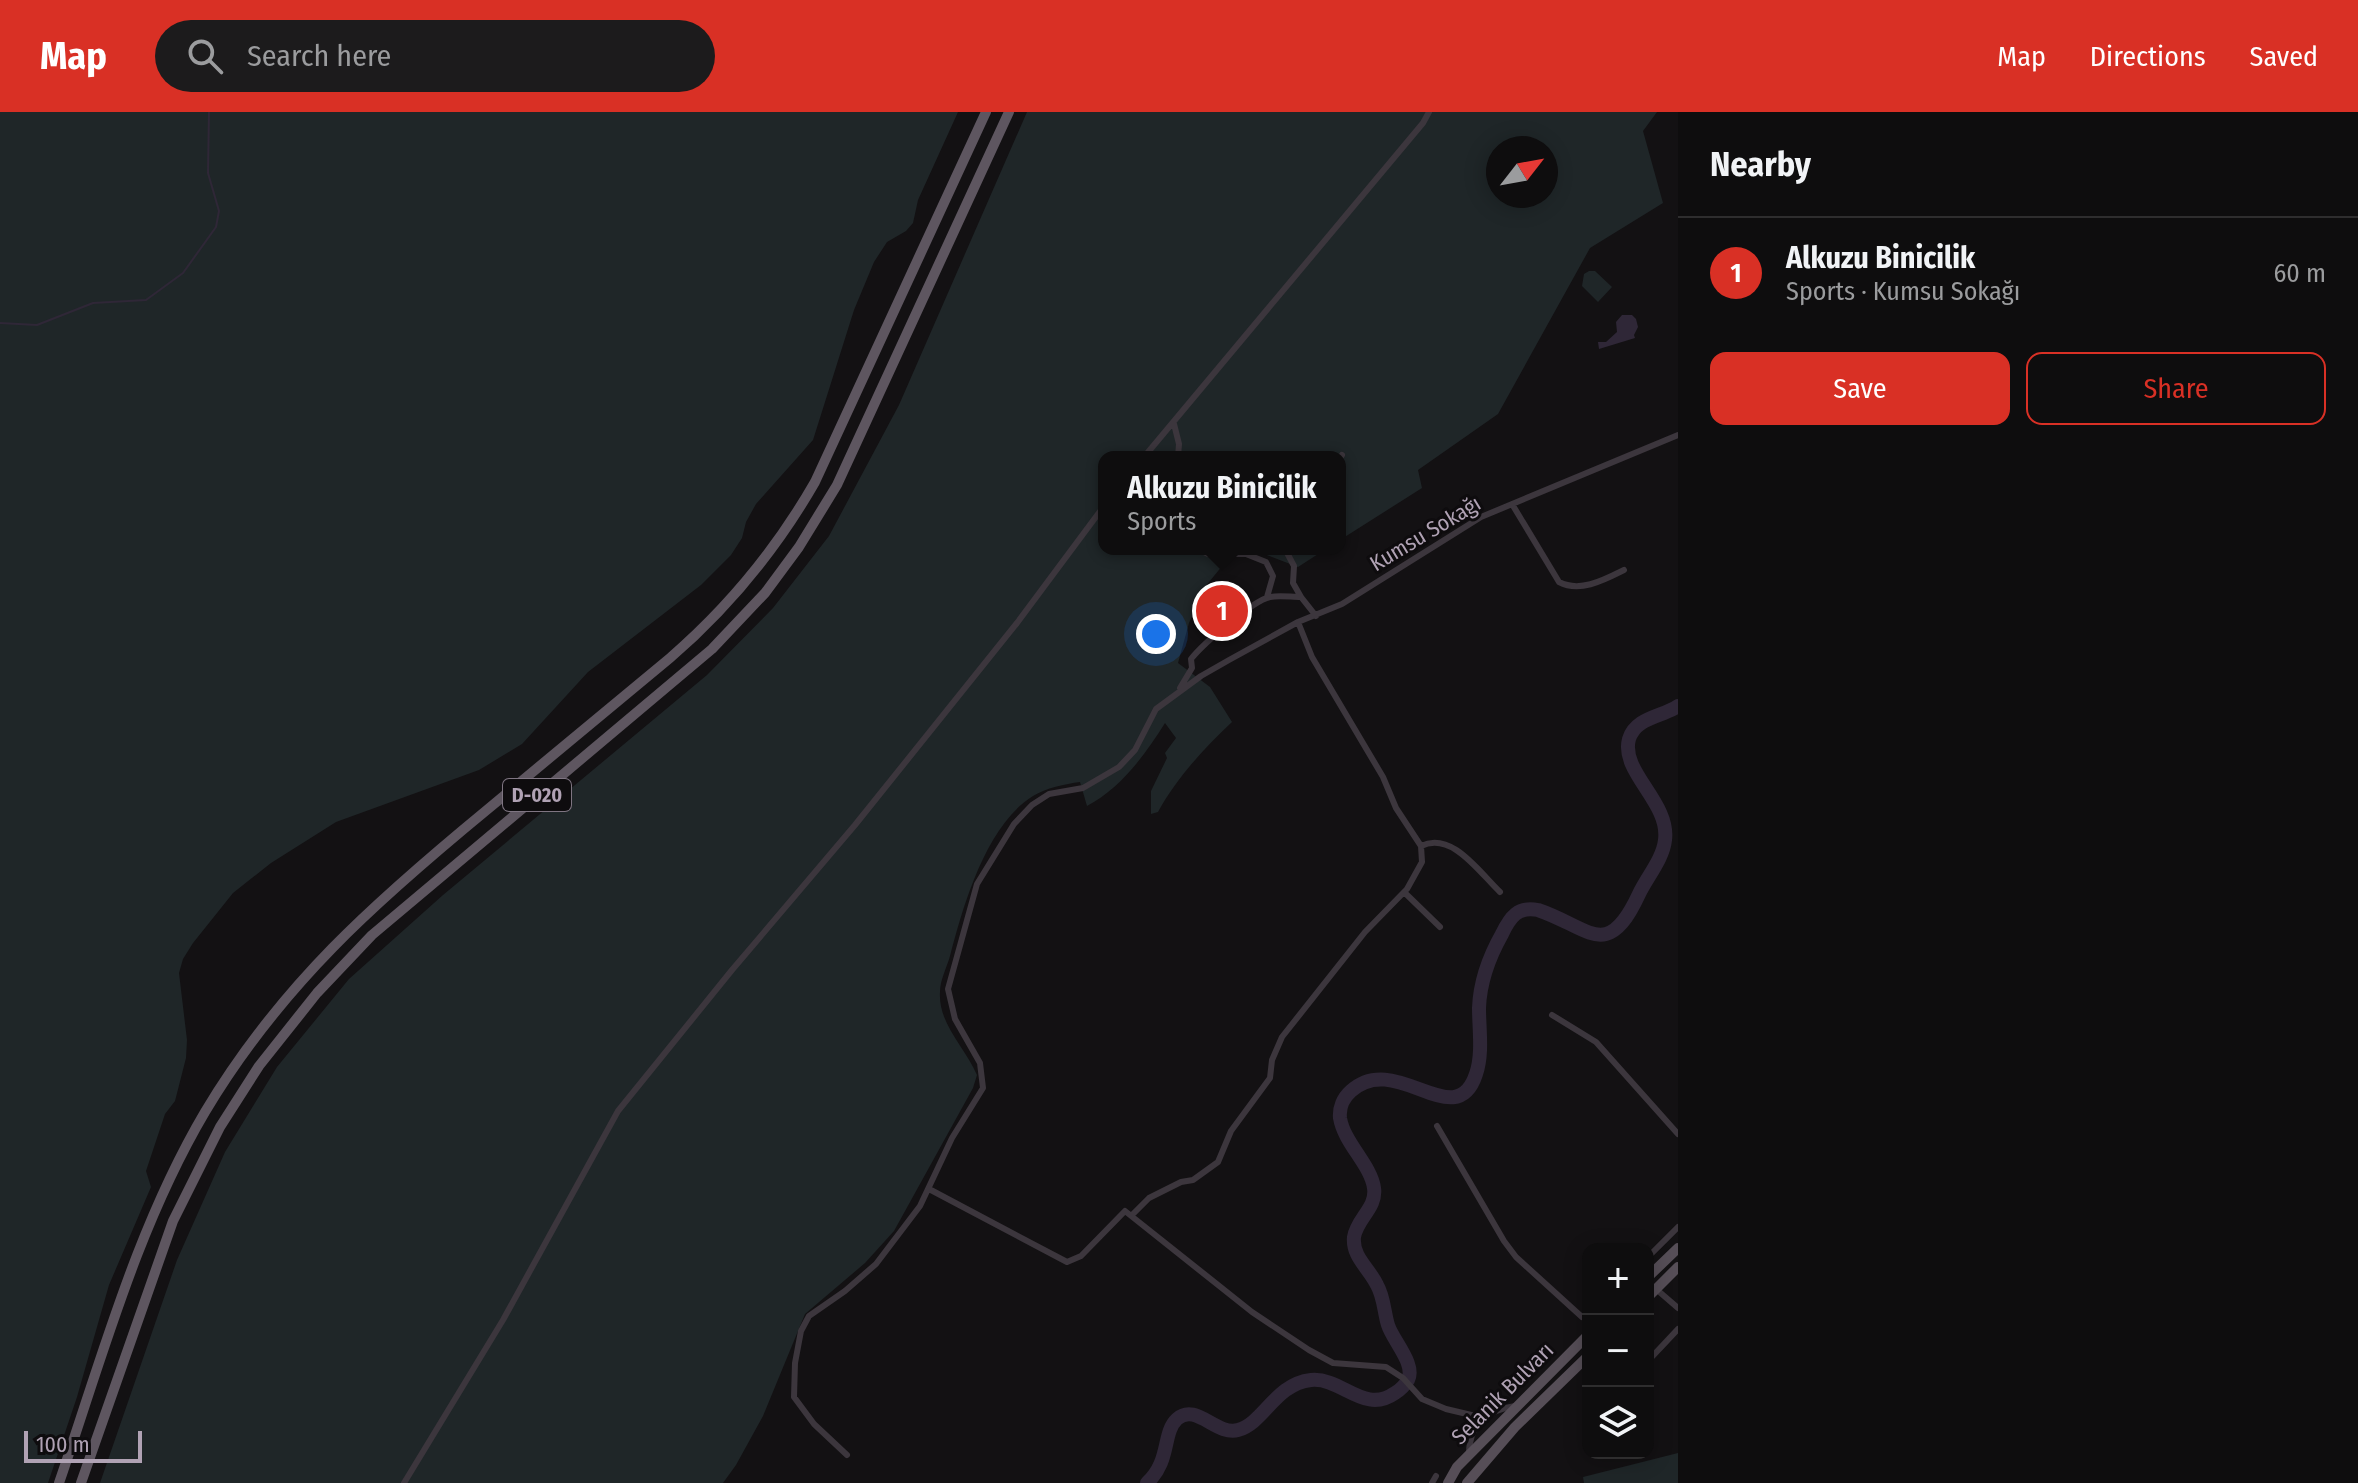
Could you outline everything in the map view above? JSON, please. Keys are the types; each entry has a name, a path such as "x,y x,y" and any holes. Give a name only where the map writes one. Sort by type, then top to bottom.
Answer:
{"highway":[{"name":"D-020","path":"59,1483 155,1211 198,1125 236,1063 296,986 370,909 688,643 755,572 815,482 986,112"},
{"name":"D-020","path":"81,1483 173,1221 220,1127 259,1066 317,993 372,935 705,656 765,593 807,535 837,485 1009,112"}],"main road":[{"path":"1654,1271 1678,1248"},
{"path":"1654,1291 1678,1267"},
{"name":"Selanik Bulvarı","path":"1448,1483 1457,1467 1515,1406 1582,1344"},
{"name":"Selanik Bulvarı","path":"1467,1483 1515,1427 1582,1362"}],"street":[{"path":"1149,451 1429,112"},
{"path":"1174,424 1178,451"},
{"name":"Kumsu Sokağı","path":"1176,694 1298,622 1342,604 1481,517 1678,435"},
{"name":"Kumsu Sokağı","path":"1512,504 1559,582 1566,586 1579,586 1600,582 1624,570"},
{"path":"404,1483 503,1320 618,1111 883,791 1017,623 1098,514"},
{"path":"1248,555 1266,562 1273,576 1267,597"},
{"path":"1288,555 1294,566 1293,583 1316,616"},
{"path":"847,1455 814,1424 794,1397 795,1363 801,1331 809,1316 876,1264 920,1206 952,1138 983,1088 980,1063 955,1019 948,989 977,884 1014,824 1032,805 1049,794 1083,788 1119,767 1135,750 1156,709 1176,694 1186,681 1192,668 1191,659 1198,650 1267,597 1301,597"},
{"path":"1133,1214 1149,1198 1181,1182 1193,1180 1218,1162 1231,1131 1270,1078 1272,1060 1282,1037 1365,932 1416,877 1422,862 1421,846 1396,808 1383,777 1312,657 1298,622"},
{"path":"1421,846 1430,842 1450,845 1500,892"},
{"path":"1404,892 1440,927"},
{"path":"1552,1015 1596,1042 1678,1134"},
{"path":"1437,1126 1516,1257 1583,1315"},
{"path":"929,1189 1067,1262 1081,1256 1120,1214 1125,1211 1133,1214 1252,1312 1309,1350 1333,1363 1386,1367 1433,1404 1484,1418"},
{"path":"1654,1251 1678,1227"},
{"path":"1654,1294 1678,1308"},
{"path":"1654,1355 1678,1329"},
{"path":"1469,1454 1470,1442 1491,1410 1515,1406"}],"shaded area":[{"path":"0,112 958,112 918,200 913,223 887,242 874,262 854,310 813,440 756,504 731,555 701,585 588,672 522,744 479,770 336,822 271,863 233,893 193,943 179,973 187,1040 186,1058 175,1101 165,1114 146,1171 151,1187 109,1285 48,1483 0,1483"},
{"path":"1027,112 1657,112 1643,131 1663,203 1590,248 1498,414 1418,470 1422,488 1346,536 1346,451 1098,451 1098,555 1231,555 1205,587 1189,623 1178,663 1210,687 1232,722 1191,764 1158,812 1151,814 1151,791 1167,758 1165,753 1176,738 1165,723 1131,770 1099,799 1087,806 1080,782 1056,787 1033,796 1016,809 1002,826 970,891 940,987 943,1015 977,1075 973,1088 894,1231 865,1263 805,1314 763,1416 723,1483 100,1483 177,1260 225,1152 277,1067 349,979 443,895 707,675 773,608 829,536 899,405"},
{"path":"1595,271 1612,287 1598,302 1582,286 1584,274"},
{"path":"1622,315 1632,315 1636,319 1638,327 1635,338 1599,349 1598,342 1606,342 1617,332 1616,322"},
{"path":"1267,555 1317,555 1298,567"},
{"path":"1678,1453 1678,1483 1584,1483 1583,1477"}],"waterway":[{"path":"0,323 37,325 93,303 146,300 183,273 216,227 219,211 208,173 209,112"},
{"path":"1147,1483 1160,1466 1172,1425 1184,1415 1191,1414 1230,1431 1238,1430 1255,1420 1279,1396 1299,1383 1322,1381 1373,1400 1384,1399 1407,1382 1410,1374 1407,1360 1388,1325 1383,1300 1374,1279 1358,1256 1354,1244 1356,1230 1373,1201 1374,1188 1368,1171 1342,1127 1342,1103 1351,1091 1368,1081 1387,1080 1440,1096 1454,1097 1467,1091 1476,1074 1479,1058 1479,1008 1483,979 1497,943 1508,923 1520,911 1538,910 1596,934 1606,934 1617,928 1628,915 1658,861 1665,840 1665,826 1660,813 1632,763 1628,751 1629,739 1637,726 1678,706"}],"place":[{"name":"Alkuzu Binicilik","path":"1222,611"}]}
